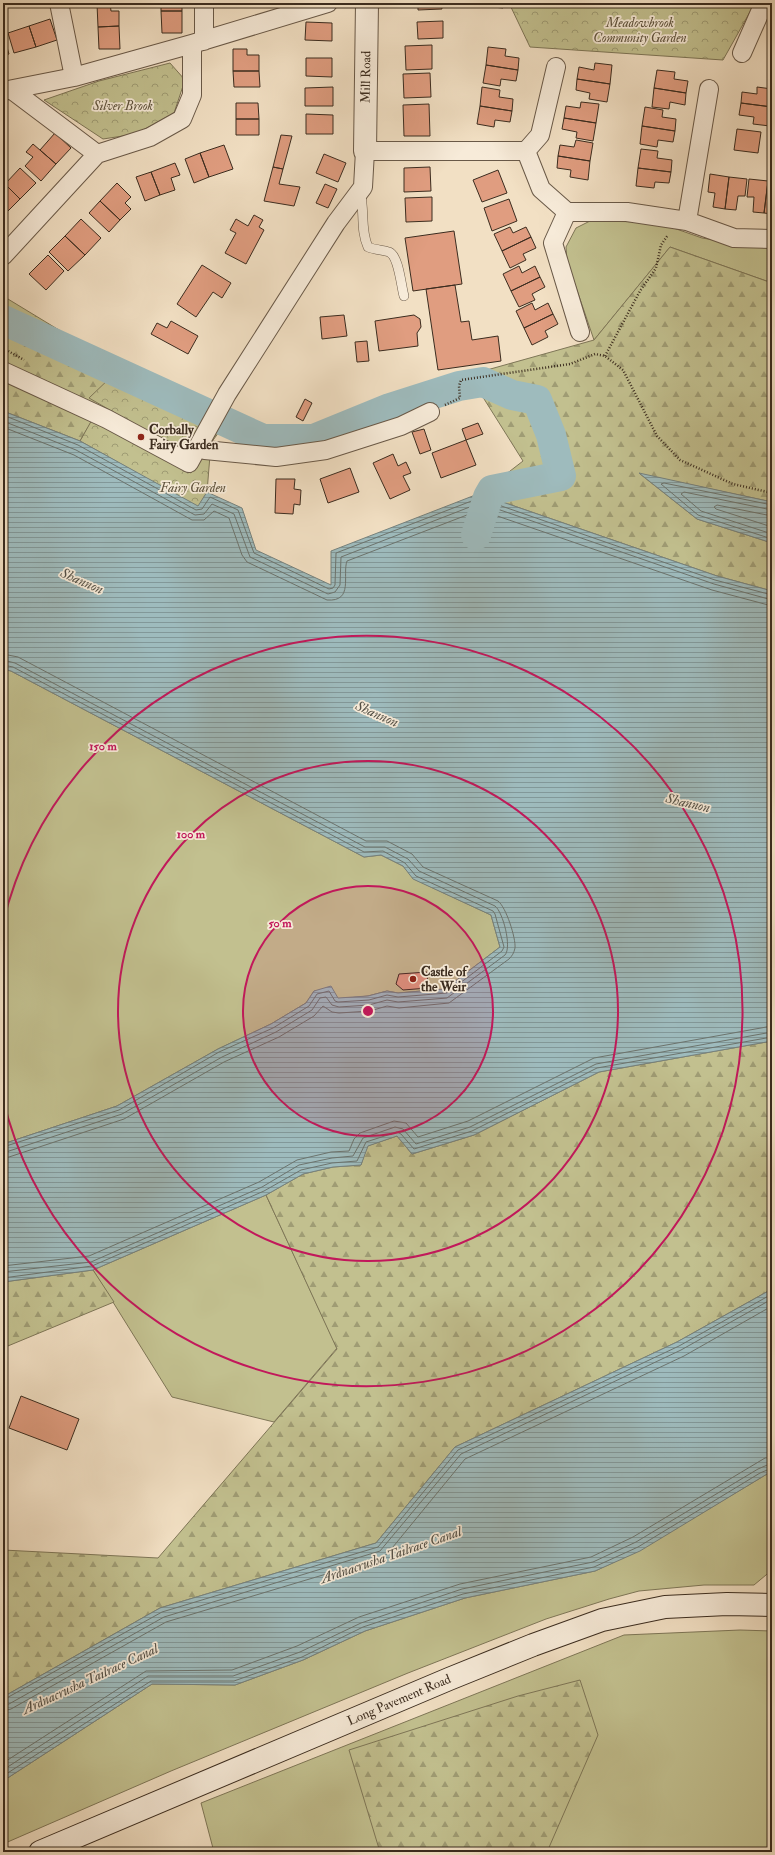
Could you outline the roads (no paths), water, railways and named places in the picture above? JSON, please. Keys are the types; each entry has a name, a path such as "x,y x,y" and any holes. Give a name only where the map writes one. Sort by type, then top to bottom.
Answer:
{"main road":[{"name":"Mill Road","path":"365,151 367,3"},
{"name":"Long Pavement Road","path":"40,1852 456,1676 533,1645 602,1620 665,1608 727,1604 772,1605"}],"street":[{"path":"59,3 74,77"},
{"path":"3,256 96,154 150,137 182,119 192,95 204,3"},
{"path":"8,91 74,77 198,43 328,3"},
{"path":"742,53 764,3"},
{"path":"3,371 107,419 189,463 227,394 336,223 363,187 365,151 526,151 540,135 556,67"},
{"path":"679,220 709,89"},
{"path":"8,91 96,154"},
{"path":"526,151 541,189 567,212 627,212 679,220 734,238 772,239"},
{"path":"567,212 553,244 580,332"},
{"path":"198,447 205,450 276,457 326,450 401,426 430,412"}],"lane":[{"path":"360,191 363,203 363,238 368,247 377,251 389,252 396,258 404,296"}],"water":[{"name":"Shannon","path":"3,411 80,441 198,506 207,492 242,508 256,550 331,585 331,551 483,492 488,497 717,576 772,591 772,1041 599,1072 474,1135 412,1154 397,1136 368,1146 361,1165 333,1167 303,1174 266,1195 93,1270 3,1282 3,1144 117,1106 218,1049 271,1024 306,1003 314,991 331,986 338,998 368,996 387,991 398,993 445,989 500,947 491,915 413,879 403,866 381,855 364,857 11,671 3,669"},
{"path":"639,473 772,502 772,543 697,519"},
{"name":"Ardnacrusha Tailrace Canal","path":"772,1289 772,1471 640,1551 595,1571 465,1598 365,1631 303,1660 235,1685 152,1684 3,1781 3,1697 160,1608 376,1543 455,1447 677,1342"}],"waterway":[{"path":"3,320 263,439 314,439 390,408 459,386 483,382 512,395 537,400 551,435 561,476 492,490 488,497 476,535"}],"place":[{"name":"Corbally Fairy Garden","path":"141,437"},
{"name":"Castle of the Weir","path":"413,979"}],"park label":[{"name":"Meadowbrook Community Garden","path":"640,30"},
{"name":"Silver Brook","path":"123,106"},
{"name":"Fairy Garden","path":"193,488"}]}
